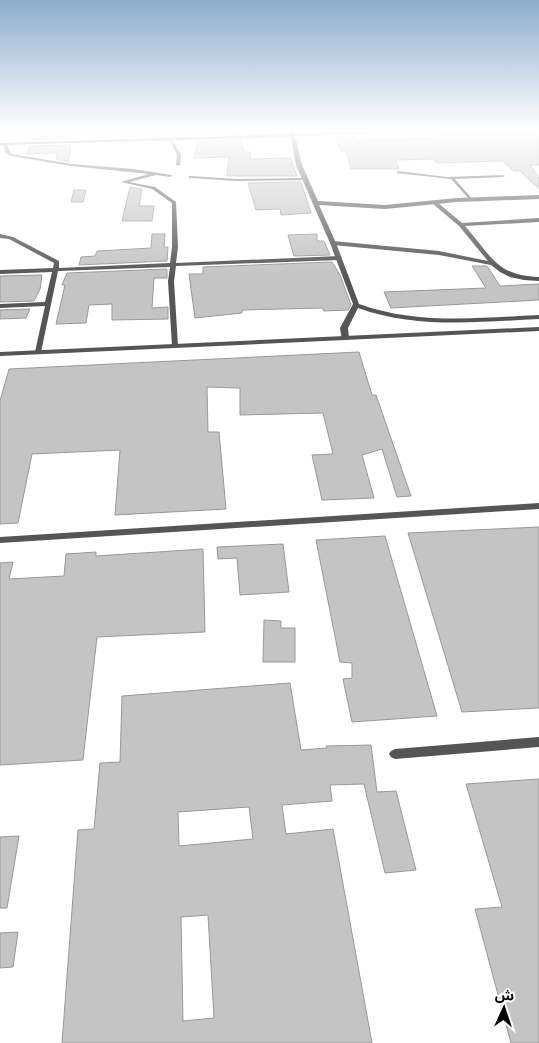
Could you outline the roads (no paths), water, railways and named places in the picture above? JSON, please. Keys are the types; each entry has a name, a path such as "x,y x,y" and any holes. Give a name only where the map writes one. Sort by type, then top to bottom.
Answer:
{"street":[{"path":"305,180 333,243 356,306 344,328 346,338"},
{"path":"316,203 385,207 470,199 539,197"},
{"path":"356,306 388,316 414,319 539,317"},
{"path":"0,354 539,329"},
{"path":"0,540 539,506"}],"lane":[{"path":"132,180 122,182 153,188 174,202 171,281 175,346"},
{"path":"232,180 259,180"},
{"path":"453,180 470,199"},
{"path":"435,203 461,225 491,263 512,278 539,279"},
{"path":"461,225 539,220"},
{"path":"0,236 11,238 57,262 38,352"},
{"path":"333,243 439,253 491,263"},
{"path":"0,272 339,258"},
{"path":"0,306 47,304"},
{"path":"395,754 539,742"}]}
